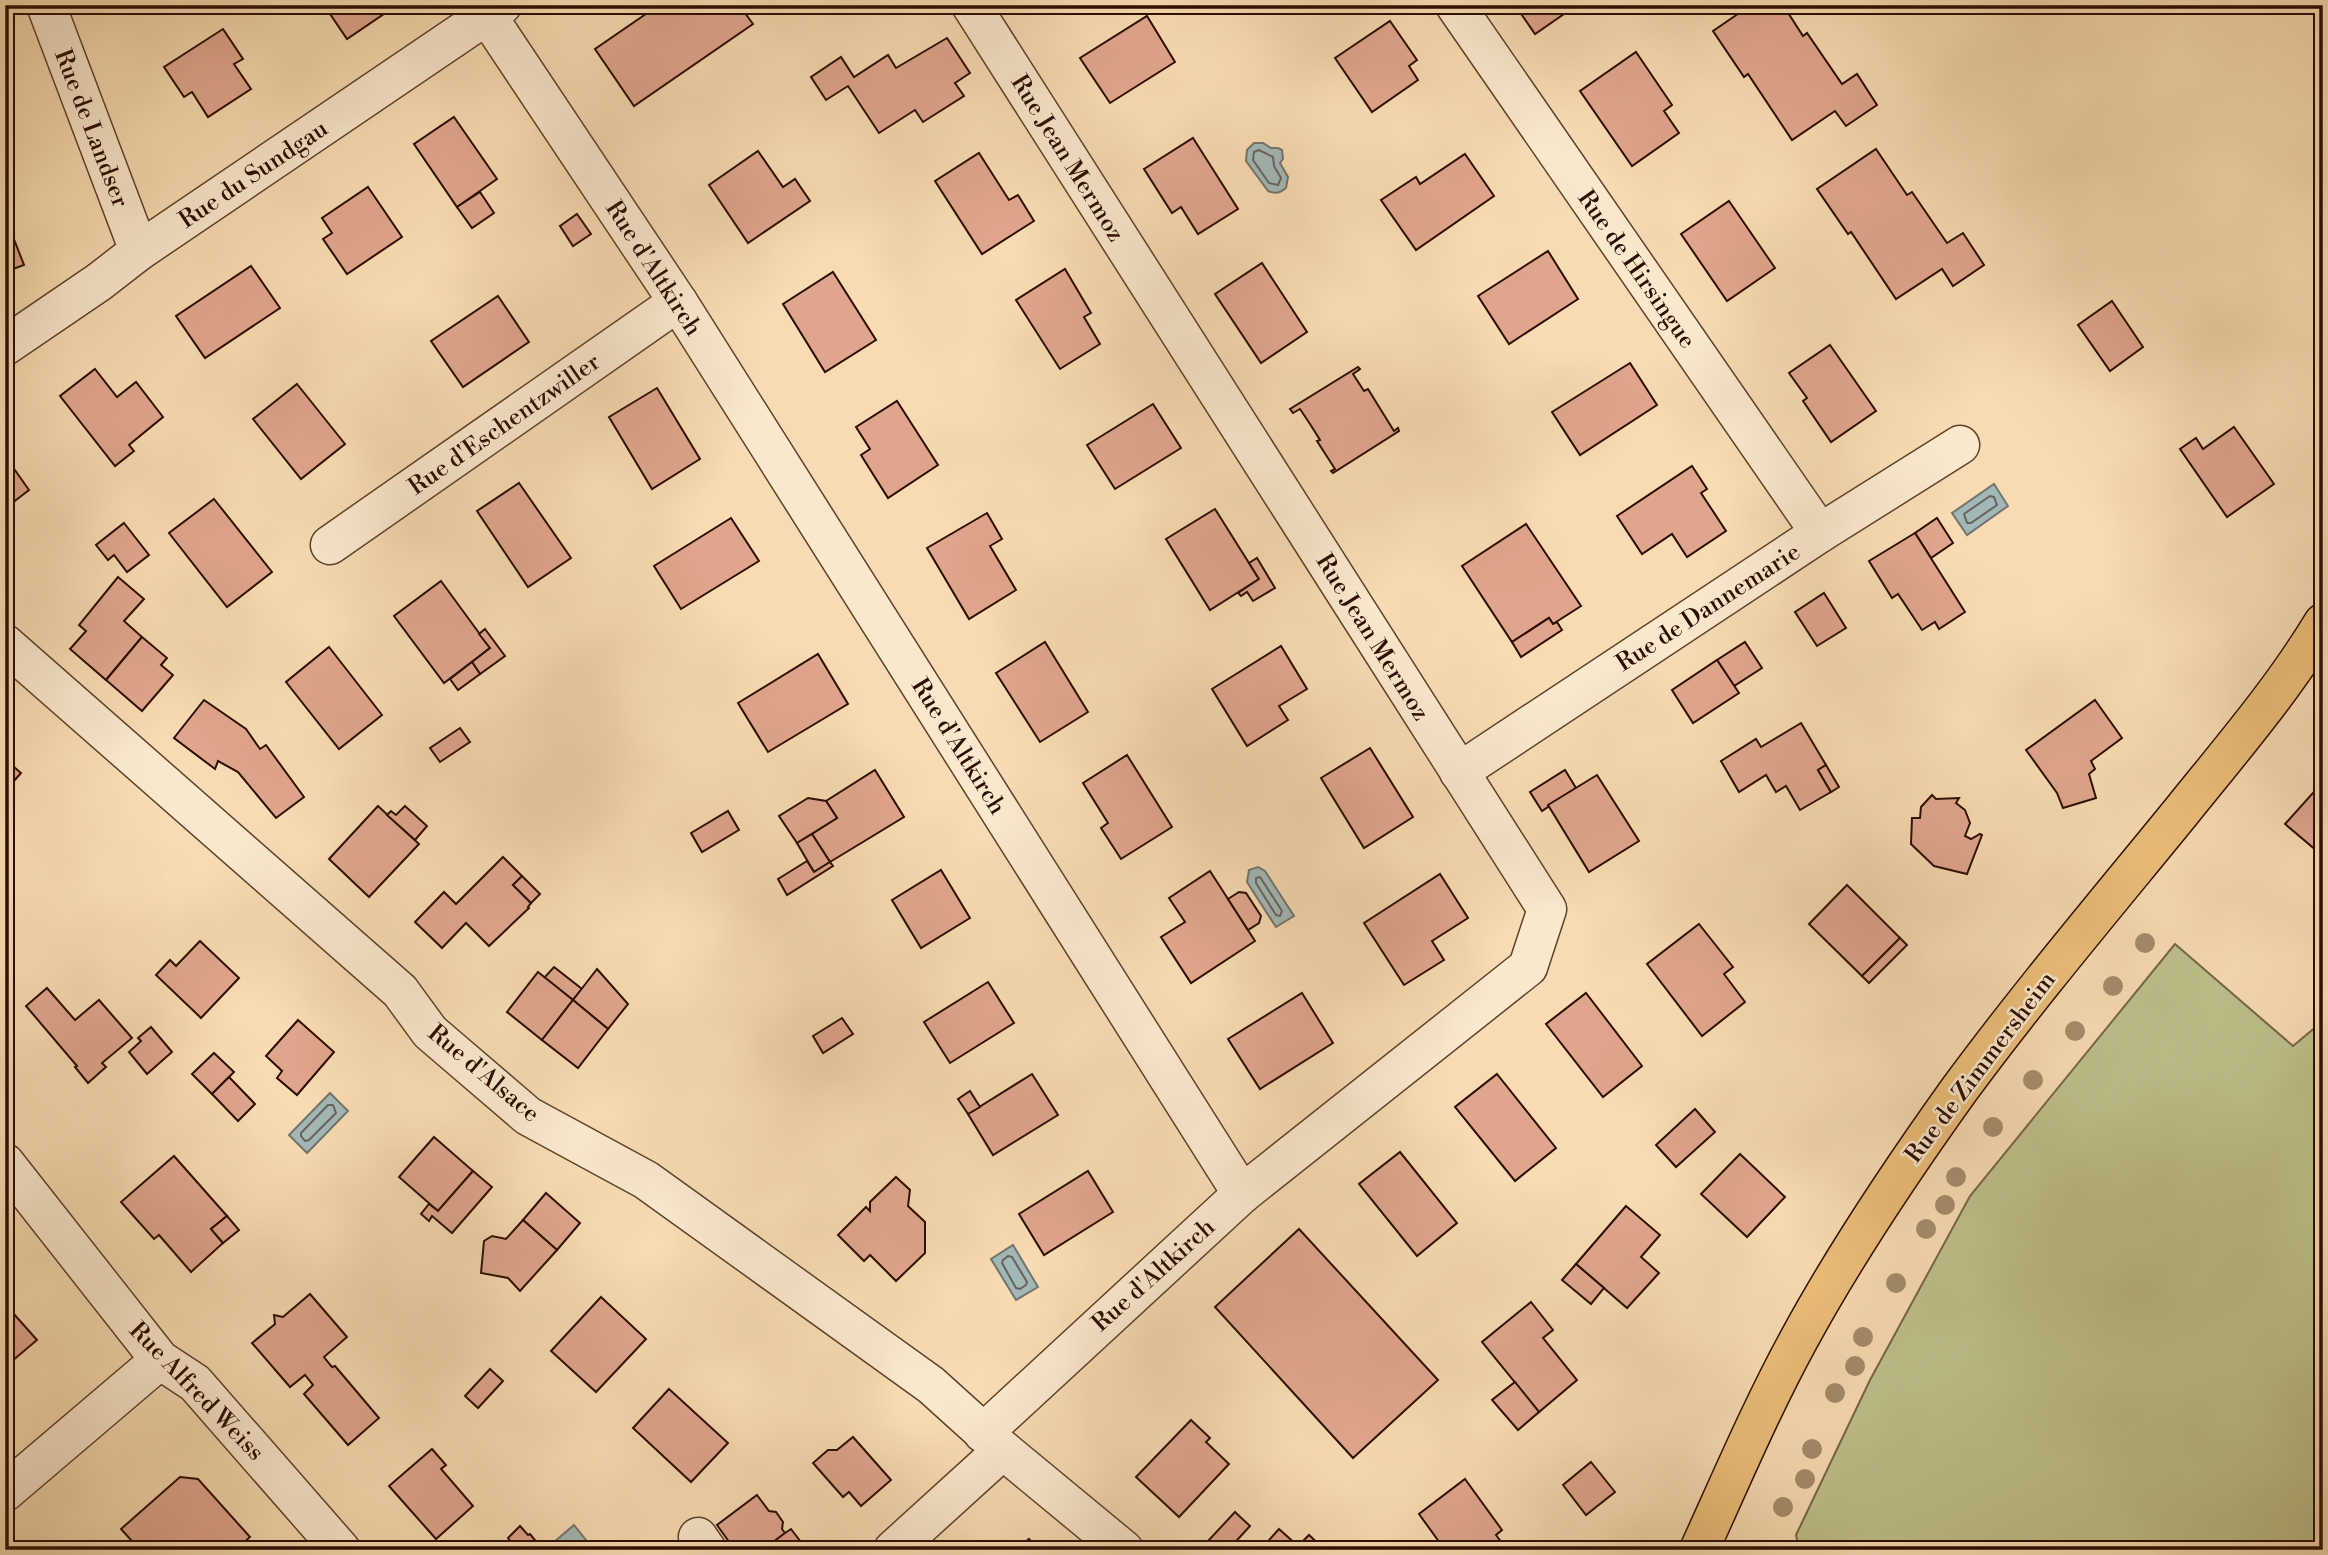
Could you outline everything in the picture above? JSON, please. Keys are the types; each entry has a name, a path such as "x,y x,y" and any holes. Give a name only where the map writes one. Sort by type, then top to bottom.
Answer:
{"main road":[{"name":"Rue de Zimmersheim","path":"1699,1550 1797,1342 1881,1202 1960,1089 2253,723 2323,623"}],"street":[{"name":"Rue de Landser","path":"46,5 139,251"},
{"name":"Rue Jean Mermoz","path":"971,5 1547,909 1528,967 1242,1194"},
{"name":"Rue de Hirsingue","path":"1455,5 1820,533"},
{"name":"Rue du Sundgau","path":"5,346 490,9"},
{"name":"Rue d'Altkirch","path":"490,9 1242,1194 993,1442"},
{"name":"Rue d'Eschentzwiller","path":"330,545 678,302"},
{"name":"Rue de Dannemarie","path":"1459,772 1820,533 1960,445"},
{"name":"Rue d'Alsace","path":"5,644 400,991 430,1032 528,1115 646,1180 931,1385 993,1442 1124,1550"},
{"name":"Rue Alfred Weiss","path":"5,1163 160,1360 195,1383 341,1550"},
{"path":"5,1492 160,1360"},
{"path":"893,1550 993,1442"}],"green space":[{"path":"2175,944 2293,1046 2323,1021 2323,1550 1799,1550 1796,1535 1870,1380 1970,1196"}],"water":[{"path":"1254,143 1263,143 1282,150 1283,159 1280,163 1288,177 1286,188 1282,191 1268,191 1246,161 1247,150"},
{"path":"1994,484 2008,506 1967,535 1952,513"},
{"path":"1258,867 1265,871 1294,916 1276,927 1247,882 1249,870"},
{"path":"330,1093 348,1111 307,1153 289,1135"},
{"path":"1013,1245 1038,1287 1016,1300 991,1259"},
{"path":"574,1525 594,1550 561,1550 554,1542"}],"building":[{"path":"324,5 392,5 394,7 347,39"},
{"path":"659,5 739,5 753,24 634,106 595,49"},
{"path":"1515,5 1558,5 1564,14 1535,34"},
{"path":"1751,5 1783,5 1803,36 1807,33 1842,84 1857,74 1877,105 1846,126 1835,111 1792,140 1748,74 1744,77 1713,31"},
{"path":"1147,16 1175,62 1110,103 1080,58"},
{"path":"1390,21 1417,60 1409,66 1418,80 1372,112 1335,58"},
{"path":"223,29 243,59 234,64 251,89 208,117 192,92 184,97 164,67"},
{"path":"947,38 970,73 955,83 964,96 923,122 915,110 879,133 848,86 826,100 811,77 841,57 854,77 888,55 896,68"},
{"path":"1636,52 1672,105 1664,111 1679,133 1632,166 1580,91"},
{"path":"454,117 497,179 457,207 414,144"},
{"path":"1193,138 1238,209 1198,234 1181,207 1172,213 1144,169"},
{"path":"1876,149 1907,195 1912,192 1947,243 1963,233 1984,265 1953,286 1942,269 1896,299 1851,232 1848,234 1817,189"},
{"path":"758,151 783,187 795,179 810,201 748,243 709,185"},
{"path":"979,153 1009,200 1018,195 1034,221 982,254 935,181"},
{"path":"1465,154 1494,196 1416,250 1381,200 1416,177 1420,184"},
{"path":"368,187 402,237 347,274 323,239 332,233 322,218"},
{"path":"480,192 494,213 472,228 457,207"},
{"path":"1729,201 1775,268 1727,301 1681,234"},
{"path":"577,214 591,234 573,246 560,226"},
{"path":"5,216 24,265 5,272"},
{"path":"1548,251 1578,299 1509,344 1478,296"},
{"path":"1262,263 1307,332 1261,363 1215,294"},
{"path":"251,266 280,308 205,358 176,316"},
{"path":"1065,269 1091,313 1084,317 1100,344 1060,369 1016,300"},
{"path":"833,272 876,340 825,372 783,304"},
{"path":"498,296 529,342 463,387 431,341"},
{"path":"2112,301 2143,347 2110,371 2078,325"},
{"path":"1830,345 1876,411 1831,442 1803,401 1807,398 1789,373"},
{"path":"1630,363 1657,405 1580,455 1552,412"},
{"path":"1358,367 1360,369 1353,374 1364,391 1368,389 1394,431 1398,428 1399,431 1333,473 1331,471 1335,469 1300,409 1293,413 1290,409"},
{"path":"95,369 117,397 136,382 163,417 129,445 134,451 115,466 60,396"},
{"path":"297,384 345,444 301,479 253,419"},
{"path":"657,388 700,459 652,489 609,417"},
{"path":"897,401 938,465 888,498 861,455 870,449 856,427"},
{"path":"1153,404 1181,448 1115,489 1087,445"},
{"path":"2234,427 2274,484 2227,517 2180,449 2196,438 2203,449"},
{"path":"5,456 29,490 7,507 5,516"},
{"path":"1692,466 1707,489 1701,493 1726,531 1687,557 1672,534 1642,554 1617,516"},
{"path":"519,483 571,558 528,587 477,511"},
{"path":"214,499 272,572 227,607 169,533"},
{"path":"1215,509 1259,579 1210,610 1166,539"},
{"path":"987,513 1002,539 990,546 1016,590 969,619 927,548"},
{"path":"731,518 759,561 681,609 654,566"},
{"path":"1937,518 1953,543 1931,558 1915,533"},
{"path":"124,523 149,555 127,572 114,555 108,560 96,545"},
{"path":"1526,524 1581,606 1553,624 1549,618 1512,642 1462,566"},
{"path":"1915,533 1965,612 1939,629 1935,622 1922,630 1898,594 1892,598 1869,561"},
{"path":"1257,558 1275,588 1253,601 1247,592 1241,596 1238,593 1259,579 1249,563"},
{"path":"118,577 144,599 124,621 142,637 106,680 70,649 86,631 79,625"},
{"path":"441,581 490,648 444,683 394,616"},
{"path":"1824,593 1846,628 1817,646 1795,612"},
{"path":"1549,618 1553,624 1557,622 1562,630 1521,657 1512,642"},
{"path":"485,629 505,656 480,674 472,662 490,648 479,634"},
{"path":"142,637 167,658 161,665 173,675 142,711 106,680"},
{"path":"1045,642 1088,712 1040,742 996,673"},
{"path":"1745,642 1762,668 1734,686 1717,660"},
{"path":"1281,646 1307,689 1279,706 1288,720 1247,746 1212,689"},
{"path":"329,647 382,715 339,749 286,682"},
{"path":"818,654 848,704 768,752 738,703"},
{"path":"1717,660 1739,693 1693,723 1672,690"},
{"path":"472,662 480,674 458,690 450,679"},
{"path":"204,700 246,729 260,749 266,745 304,797 276,818 238,772 218,761 215,769 174,738"},
{"path":"2095,700 2122,738 2091,761 2095,769 2089,774 2096,798 2063,808 2057,793 2026,750"},
{"path":"1801,723 1826,765 1818,770 1831,792 1800,810 1786,786 1776,792 1766,775 1739,792 1721,761 1756,739 1761,747"},
{"path":"460,728 470,742 440,762 430,748"},
{"path":"1370,748 1413,817 1364,848 1321,778"},
{"path":"1127,755 1172,827 1121,859 1101,828 1108,823 1083,783"},
{"path":"5,759 21,773 5,791"},
{"path":"1826,765 1839,787 1831,792 1818,770"},
{"path":"875,770 904,817 830,862 812,834 837,818 826,801"},
{"path":"1565,770 1576,788 1542,811 1530,792"},
{"path":"1597,775 1639,841 1589,872 1548,805"},
{"path":"2320,785 2323,787 2323,856 2285,824"},
{"path":"1932,795 1936,799 1959,798 1956,803 1965,810 1970,823 1965,836 1971,839 1982,835 1967,874 1934,866 1911,844 1912,818 1920,818 1921,807"},
{"path":"808,798 826,801 837,818 797,843 779,816"},
{"path":"378,806 419,844 369,897 329,859"},
{"path":"405,806 427,826 415,840 387,815 391,811 396,815"},
{"path":"728,811 739,830 702,852 691,833"},
{"path":"812,834 830,862 814,872 797,843"},
{"path":"503,857 522,876 513,885 531,903 529,908 489,946 466,923 442,948 415,922 444,892 456,904"},
{"path":"807,861 814,872 830,862 833,866 787,895 778,879"},
{"path":"941,870 970,918 921,948 892,900"},
{"path":"1210,871 1255,941 1191,983 1161,937 1185,922 1169,898"},
{"path":"1440,874 1468,918 1432,941 1444,960 1404,985 1364,923"},
{"path":"522,876 540,894 531,903 513,885"},
{"path":"1847,885 1900,938 1862,976 1809,924"},
{"path":"1239,892 1246,893 1261,916 1259,923 1248,930 1228,899"},
{"path":"1699,924 1733,967 1724,974 1745,1002 1702,1036 1647,964"},
{"path":"1900,938 1907,945 1869,983 1862,976"},
{"path":"200,941 239,978 201,1018 156,975 170,960 176,966"},
{"path":"554,967 582,989 573,1000 544,978"},
{"path":"597,969 628,1004 608,1029 573,1000"},
{"path":"538,972 573,1000 542,1040 507,1012"},
{"path":"988,982 1014,1023 950,1063 924,1022"},
{"path":"47,988 75,1020 99,1000 132,1038 102,1063 106,1067 88,1083 26,1006"},
{"path":"1302,993 1333,1043 1260,1089 1228,1039"},
{"path":"1586,993 1642,1066 1603,1097 1546,1024"},
{"path":"573,1000 608,1029 578,1068 542,1040"},
{"path":"842,1018 853,1034 823,1053 813,1036"},
{"path":"298,1020 334,1052 297,1095 277,1078 282,1071 266,1056"},
{"path":"151,1027 172,1052 147,1074 129,1052 141,1041 138,1038"},
{"path":"214,1053 234,1072 212,1094 192,1074"},
{"path":"1032,1074 1058,1115 993,1155 968,1114"},
{"path":"1497,1074 1556,1148 1515,1181 1455,1107"},
{"path":"229,1077 255,1104 238,1121 212,1094"},
{"path":"970,1091 980,1107 968,1114 958,1099"},
{"path":"1695,1109 1715,1132 1676,1167 1656,1145"},
{"path":"434,1137 473,1171 438,1211 399,1177"},
{"path":"1400,1152 1457,1223 1417,1256 1359,1184"},
{"path":"1740,1154 1785,1197 1747,1237 1701,1194"},
{"path":"174,1156 227,1216 211,1229 223,1243 191,1272 159,1235 154,1239 121,1202"},
{"path":"473,1171 492,1187 452,1233 432,1216 429,1221 421,1214 429,1204 438,1211"},
{"path":"1088,1171 1113,1212 1044,1255 1019,1214"},
{"path":"896,1177 910,1190 908,1206 925,1222 925,1253 896,1281 870,1255 864,1261 838,1235 866,1207 870,1211 870,1202"},
{"path":"546,1193 580,1223 557,1250 523,1220"},
{"path":"1626,1206 1660,1235 1641,1257 1659,1273 1627,1308 1576,1264"},
{"path":"227,1216 239,1230 223,1243 211,1229"},
{"path":"523,1220 557,1250 520,1291 508,1278 481,1273 484,1241 492,1236 506,1239"},
{"path":"1299,1229 1438,1380 1353,1458 1215,1307"},
{"path":"1576,1264 1604,1288 1591,1304 1562,1280"},
{"path":"310,1294 347,1337 324,1357 332,1367 335,1366 379,1418 348,1445 304,1394 313,1385 305,1375 290,1387 252,1343 275,1324 274,1315 283,1317"},
{"path":"601,1297 646,1339 596,1392 551,1351"},
{"path":"1531,1302 1553,1330 1543,1338 1577,1380 1539,1412 1482,1342"},
{"path":"13,1313 37,1340 5,1367 5,1320"},
{"path":"490,1369 503,1381 478,1408 465,1396"},
{"path":"1515,1382 1539,1412 1518,1430 1492,1400"},
{"path":"669,1389 728,1443 691,1482 633,1428"},
{"path":"1191,1420 1210,1438 1206,1442 1229,1464 1179,1517 1136,1477"},
{"path":"853,1437 891,1480 861,1506 849,1492 843,1497 813,1463 828,1450 837,1450"},
{"path":"432,1449 446,1465 441,1469 473,1506 436,1539 389,1486"},
{"path":"1591,1462 1615,1492 1586,1515 1563,1485"},
{"path":"180,1477 198,1479 250,1537 235,1550 194,1550 190,1546 178,1545 172,1550 140,1550 121,1529"},
{"path":"1465,1479 1502,1530 1496,1535 1507,1550 1445,1550 1419,1514"},
{"path":"757,1495 769,1511 776,1512 783,1522 782,1529 785,1533 763,1550 735,1550 717,1525"},
{"path":"1235,1512 1250,1526 1228,1550 1217,1550 1208,1541"},
{"path":"520,1526 543,1550 511,1550 515,1547 508,1538"},
{"path":"791,1529 807,1550 763,1550 785,1533"},
{"path":"1279,1529 1298,1546 1309,1535 1325,1550 1260,1550"},
{"path":"1029,1539 1038,1550 1015,1550"}]}
